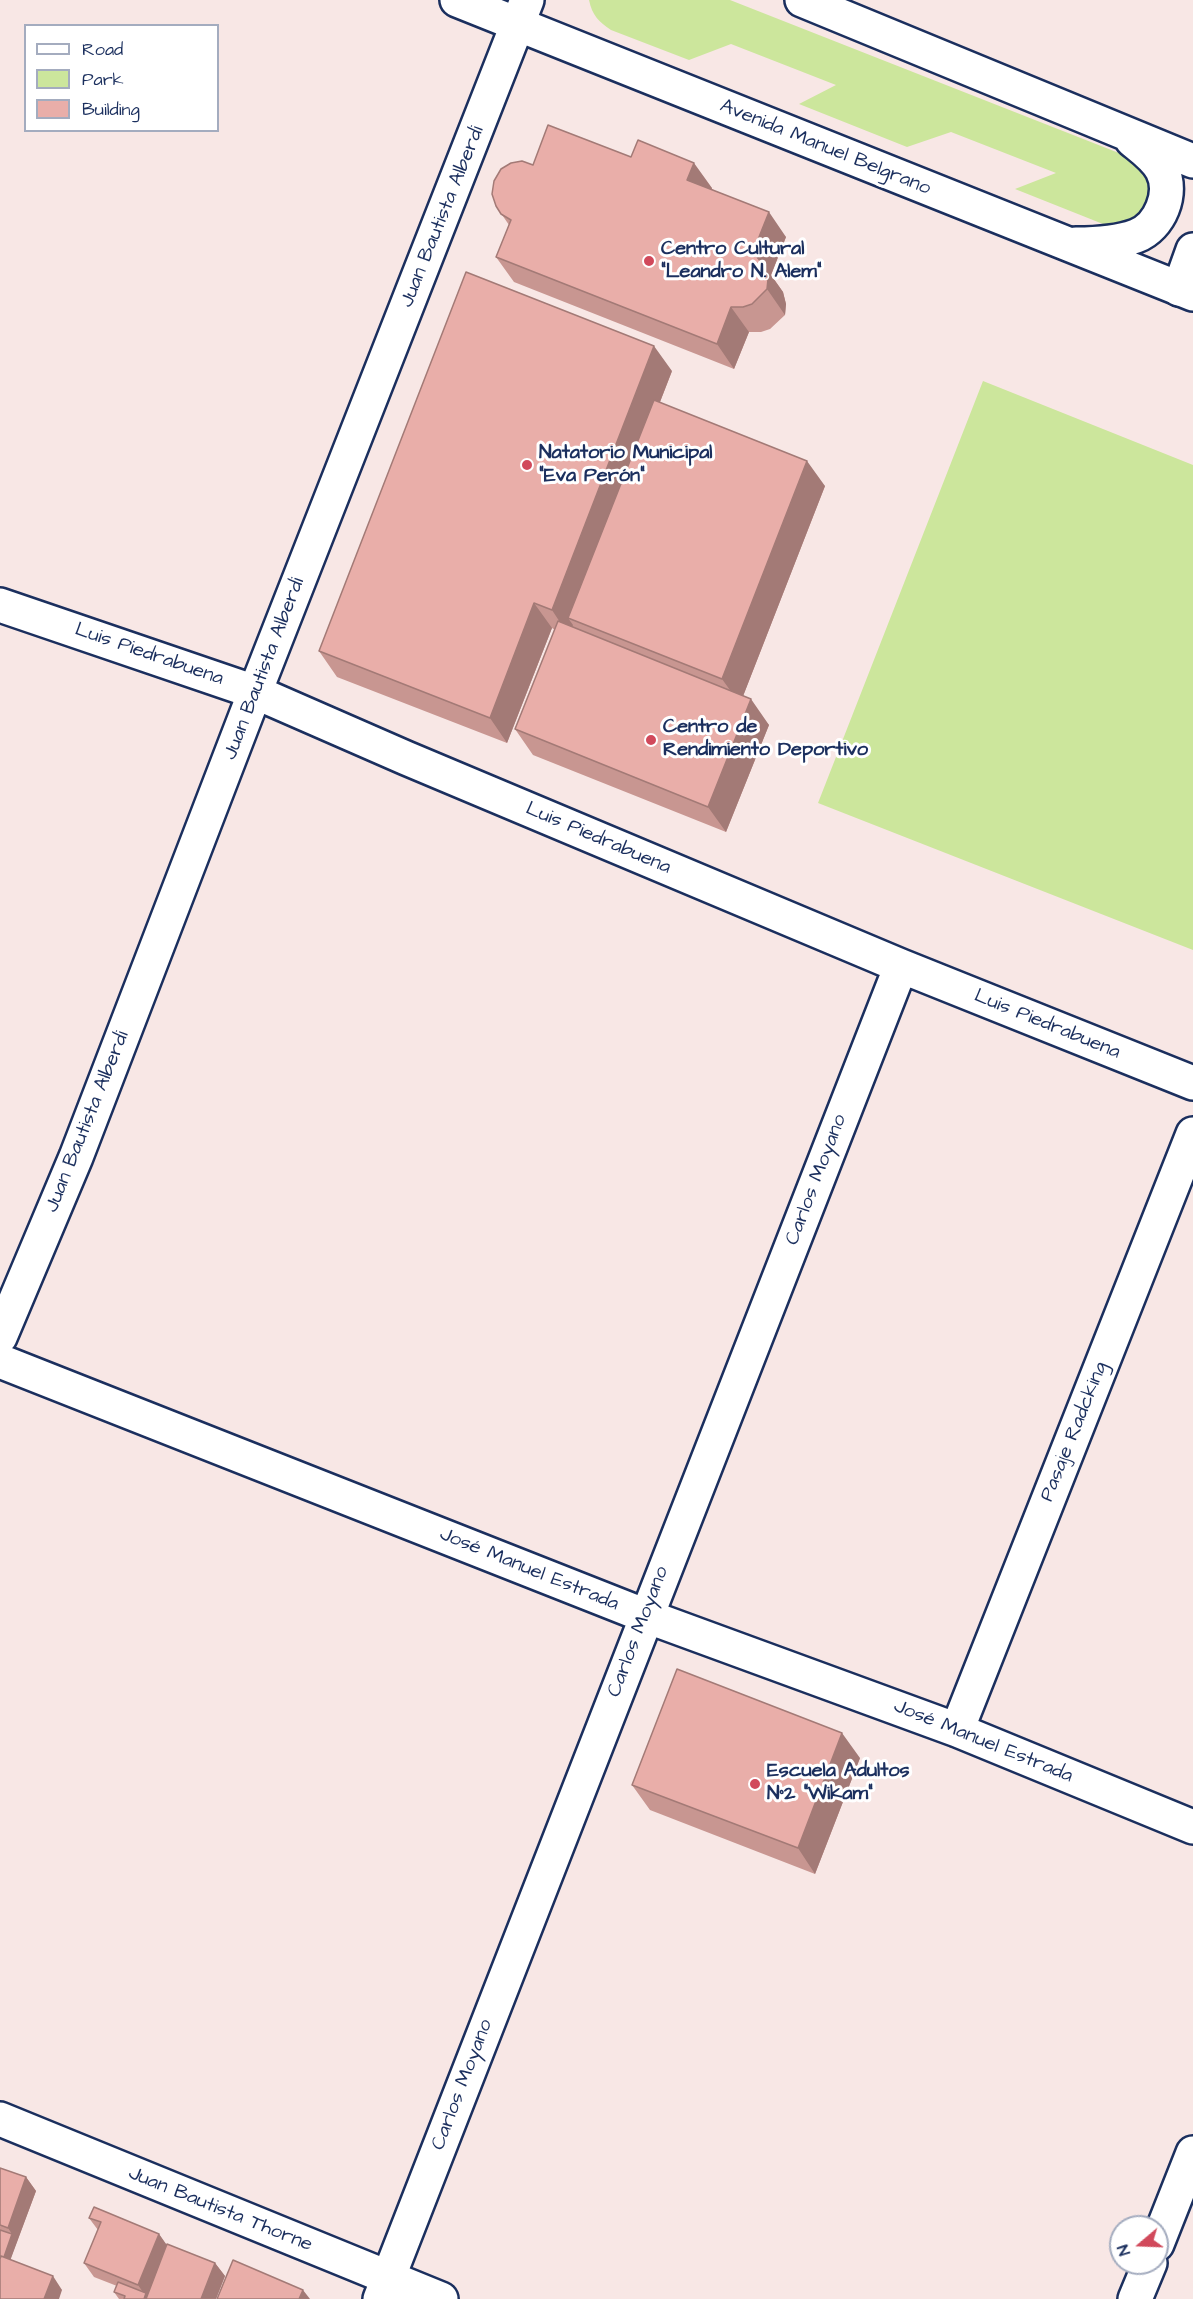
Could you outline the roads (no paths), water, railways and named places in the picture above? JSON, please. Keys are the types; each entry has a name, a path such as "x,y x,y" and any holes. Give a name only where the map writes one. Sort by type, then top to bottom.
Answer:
{"street":[{"name":"Avenida Manuel Belgrano","path":"457,0 523,13 956,201 1071,244 1186,291"},
{"path":"802,0 1193,161"},
{"name":"Juan Bautista Alberdi","path":"0,1337 80,1146 255,692 523,13"},
{"path":"1071,244 1100,244 1137,236 1153,225 1163,208 1166,190 1162,171 1151,155 1122,132"},
{"path":"1186,291 1193,250"},
{"name":"Luis Piedrabuena","path":"0,604 255,692 901,966 1193,1083"},
{"name":"Carlos Moyano","path":"384,2289 901,966"},
{"name":"Pasaje Radcking","path":"957,1730 1193,1134"},
{"name":"José Manuel Estrada","path":"0,1360 646,1616 957,1730 1193,1827"},
{"name":"Juan Bautista Thorne","path":"0,2120 384,2289 441,2299"},
{"path":"1168,2215 1193,2153"},
{"path":"1135,2299 1145,2275"}],"place":[{"name":"Centro Cultural \"Leandro N. Alem\"","path":"649,261"},
{"name":"Natatorio Municipal \"Eva Perón\"","path":"527,465"},
{"name":"Centro de Rendimiento Deportivo","path":"651,740"},
{"name":"Escuela Adultos N°2 \"Wikam\"","path":"755,1784"}]}
